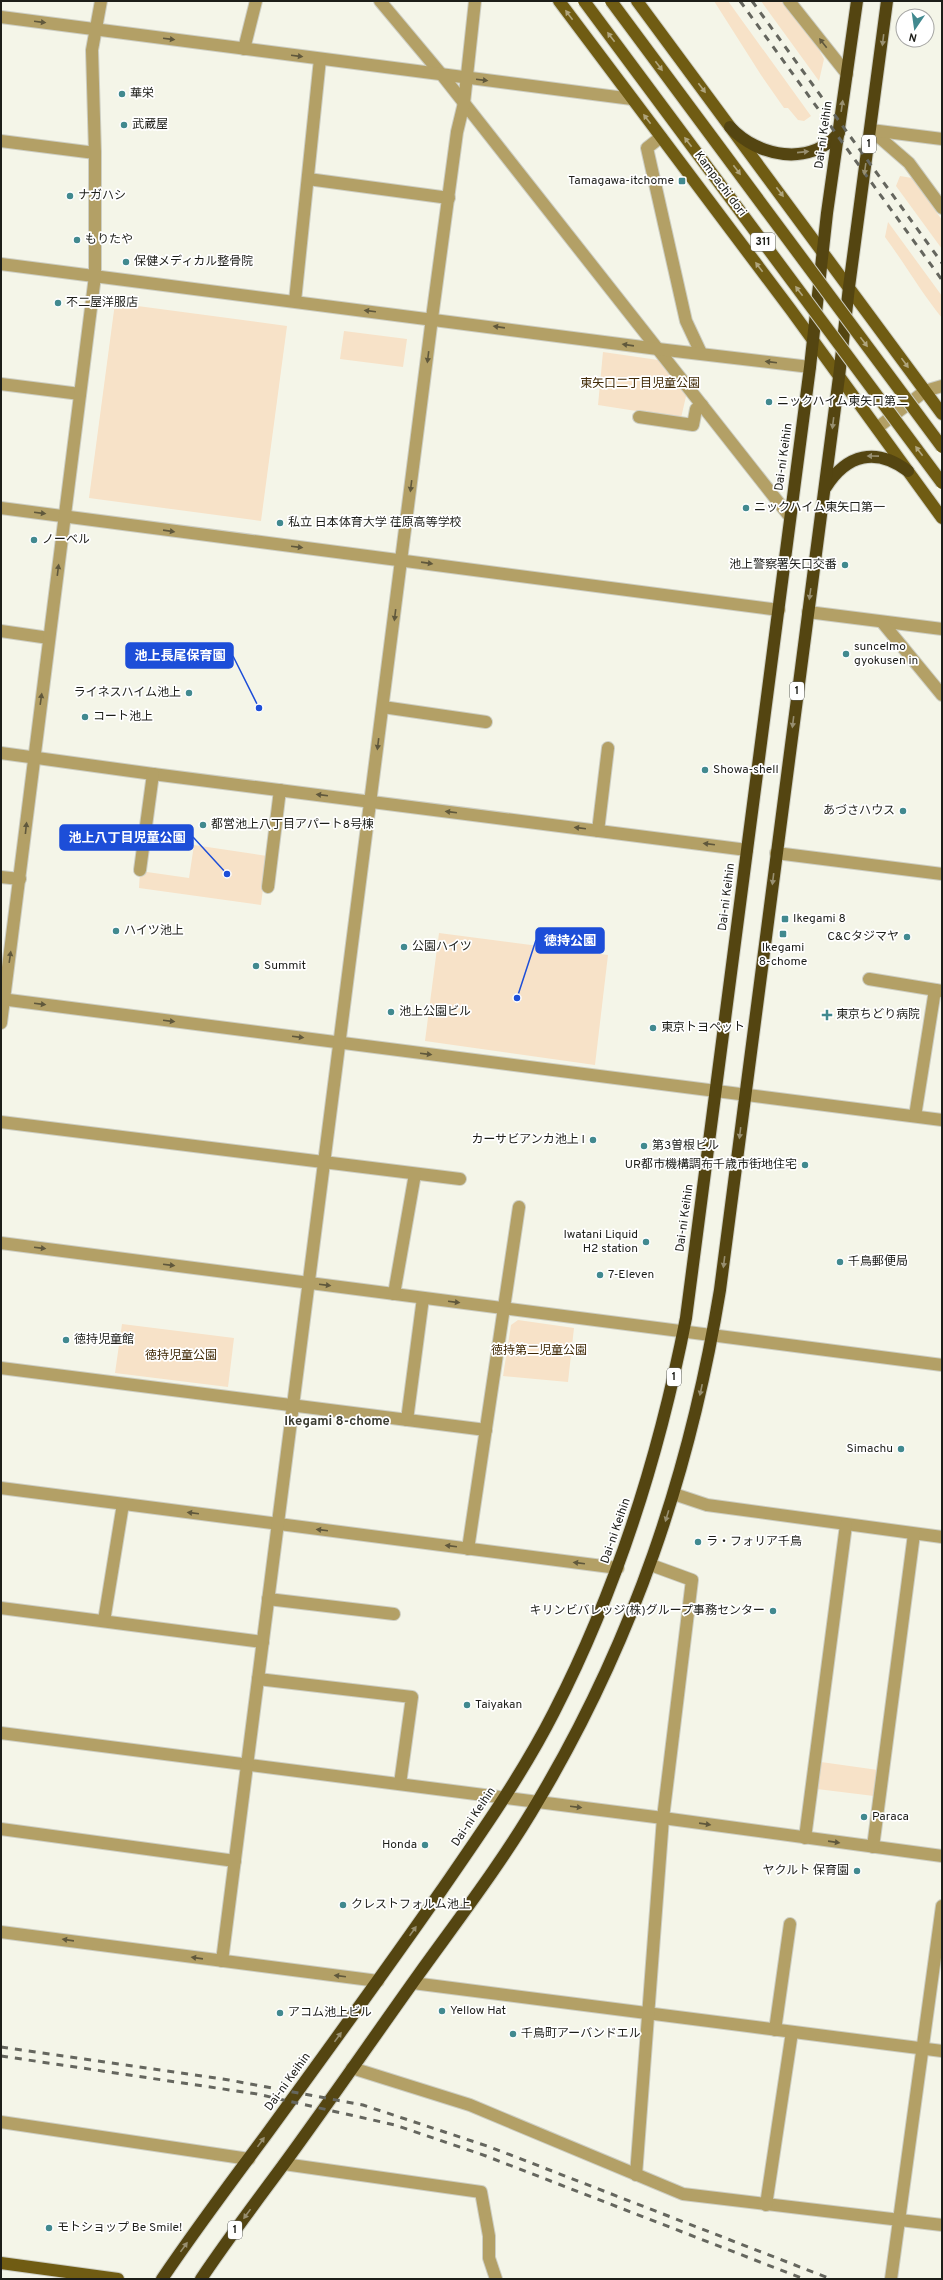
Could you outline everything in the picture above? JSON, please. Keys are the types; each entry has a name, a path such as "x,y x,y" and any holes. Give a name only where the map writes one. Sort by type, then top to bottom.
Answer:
{"highway":[{"name":"Dai-ni Keihin","path":"162,2279 378,1982 505,1798 553,1714 598,1618 618,1568 656,1451 683,1331 716,1092 810,367 823,252 857,1"},
{"name":"1","path":"201,2279 514,1841 538,1802 581,1724 607,1672 651,1565 674,1494 696,1415 713,1335 825,489 849,287 888,1"},
{"path":"730,127 753,146 780,153 812,152 831,142 839,133"},
{"path":"825,489 843,467 869,456 890,459 908,471"}],"main road":[{"path":"559,1 813,340 942,518"},
{"name":"Kampachi dori","path":"584,1 942,483"},
{"name":"Kampachi dori","path":"611,1 942,447"},
{"path":"636,1 942,414"},
{"path":"1,2263 118,2279"}],"street":[{"path":"1,1023 2,999 20,879 95,276 95,154 92,50 94,30 100,1"},
{"path":"244,49 256,1"},
{"path":"380,1 464,102 790,517"},
{"path":"222,1961 432,318 458,132 464,102 465,78 475,1"},
{"path":"789,1 847,74"},
{"path":"1,17 632,99"},
{"path":"295,301 320,59"},
{"path":"871,130 942,139"},
{"path":"871,130 910,163 942,208"},
{"path":"661,137 647,148 686,321 701,353"},
{"path":"1,141 95,154"},
{"path":"308,179 449,198"},
{"path":"1,264 432,318 658,349 810,367"},
{"path":"1,384 80,394"},
{"path":"876,428 926,391 942,386"},
{"path":"639,417 693,425 696,409 702,405"},
{"path":"1,508 402,559 778,610"},
{"path":"808,612 942,629"},
{"path":"882,622 942,695"},
{"path":"1,631 49,638"},
{"path":"383,708 486,722"},
{"path":"598,830 608,748"},
{"path":"1,753 153,774 747,850"},
{"path":"140,870 153,774"},
{"path":"268,887 280,790"},
{"path":"776,853 942,874"},
{"path":"1,877 20,879"},
{"path":"868,979 938,990 915,1116"},
{"path":"2,999 942,1120"},
{"path":"1,1122 460,1179"},
{"path":"394,1294 415,1174"},
{"path":"468,1549 519,1207"},
{"path":"1,1243 942,1365"},
{"path":"407,1420 423,1298"},
{"path":"1,1368 293,1404 486,1430"},
{"path":"1,1488 618,1568"},
{"path":"674,1494 707,1505 942,1538"},
{"path":"104,1621 123,1504"},
{"path":"805,1838 846,1525"},
{"path":"873,1847 914,1534"},
{"path":"636,2175 647,2013 663,1818 692,1580 651,1565"},
{"path":"268,1599 394,1614"},
{"path":"1,1608 263,1642"},
{"path":"258,1679 412,1697 400,1784"},
{"path":"1,1734 663,1818 942,1856"},
{"path":"1,1829 235,1861"},
{"path":"891,2279 942,1906"},
{"path":"775,2030 790,1924"},
{"path":"1,1932 378,1982"},
{"path":"413,1983 942,2051"},
{"path":"766,2205 792,2032"},
{"path":"352,2068 470,2106 683,2194 942,2226"},
{"path":"1,2122 248,2159"},
{"path":"284,2164 481,2192 489,2236 489,2258 496,2279"}],"green space":[{"path":"714,1 728,1 811,116 804,121 798,120 788,108 784,108"},
{"path":"761,1 784,1 814,40 824,59 819,81"},
{"path":"900,176 912,178 942,220 942,249 896,186"},
{"path":"888,222 942,296 942,318 885,237"},
{"path":"115,303 287,326 261,521 89,498"},
{"path":"344,331 407,339 403,367 340,359"},
{"name":"東矢口二丁目児童公園","path":"603,352 665,361 687,392 681,418 598,405"},
{"path":"194,845 267,856 261,905 139,888 140,871 189,878"},
{"path":"439,933 608,955 595,1065 425,1041"},
{"name":"徳持第二児童公園","path":"518,1320 574,1328 568,1382 503,1376 511,1325"},
{"name":"徳持児童公園","path":"122,1324 234,1338 228,1387 115,1373"},
{"path":"821,1762 878,1770 874,1796 817,1789"}],"railway":[{"path":"740,1 942,280"},
{"path":"752,1 942,263"},
{"path":"1,2047 229,2080 363,2105 490,2147 831,2279"},
{"path":"1,2056 257,2094 395,2125 486,2156 804,2279"}],"place":[{"name":"華栄","path":"122,94"},
{"name":"武蔵屋","path":"124,125"},
{"name":"Tamagawa-itchome","path":"682,181"},
{"name":"ナガハシ","path":"70,196"},
{"name":"もりたや","path":"77,240"},
{"name":"保健メディカル整骨院","path":"126,262"},
{"name":"不二屋洋服店","path":"58,303"},
{"name":"ニックハイム東矢口第二","path":"769,402"},
{"name":"ニックハイム東矢口第一","path":"746,508"},
{"name":"私立 日本体育大学 荏原高等学校","path":"280,523"},
{"name":"ノーベル","path":"34,540"},
{"name":"池上警察署矢口交番","path":"845,565"},
{"name":"suncelmo gyokusen in","path":"846,654"},
{"name":"ライネスハイム池上","path":"189,693"},
{"name":"池上長尾保育園","path":"259,708"},
{"name":"コート池上","path":"85,717"},
{"name":"Showa-shell","path":"705,770"},
{"name":"あづさハウス","path":"903,811"},
{"name":"都営池上八丁目アパート8号棟","path":"203,825"},
{"name":"池上八丁目児童公園","path":"227,874"},
{"name":"Ikegami 8","path":"785,919"},
{"name":"ハイツ池上","path":"116,931"},
{"name":"Ikegami 8-chome","path":"783,934"},
{"name":"C&Cタジマヤ","path":"907,937"},
{"name":"公園ハイツ","path":"404,947"},
{"name":"Summit","path":"256,966"},
{"name":"徳持公園","path":"517,998"},
{"name":"池上公園ビル","path":"391,1012"},
{"name":"東京ちどり病院","path":"827,1015"},
{"name":"東京トヨペット","path":"653,1028"},
{"name":"カーサビアンカ池上 I","path":"593,1140"},
{"name":"第3曽根ビル","path":"644,1146"},
{"name":"UR都市機構調布千歳市街地住宅","path":"805,1165"},
{"name":"Iwatani Liquid H2 station","path":"646,1242"},
{"name":"千鳥郵便局","path":"840,1262"},
{"name":"7-Eleven","path":"600,1275"},
{"name":"徳持児童館","path":"66,1340"},
{"name":"Simachu","path":"901,1449"},
{"name":"ラ・フォリア千鳥","path":"698,1542"},
{"name":"キリンビバレッジ(株)グループ事務センター","path":"773,1611"},
{"name":"Taiyakan","path":"467,1705"},
{"name":"Paraca","path":"864,1817"},
{"name":"Honda","path":"425,1845"},
{"name":"ヤクルト 保育園","path":"857,1871"},
{"name":"クレストフォルム池上","path":"343,1905"},
{"name":"Yellow Hat","path":"442,2011"},
{"name":"アコム池上ビル","path":"280,2013"},
{"name":"千鳥町アーバンドエル","path":"513,2034"},
{"name":"モトショップ Be Smile!","path":"49,2228"}],"district":[{"name":"Ikegami 8-chome","path":"337,1422"}]}
